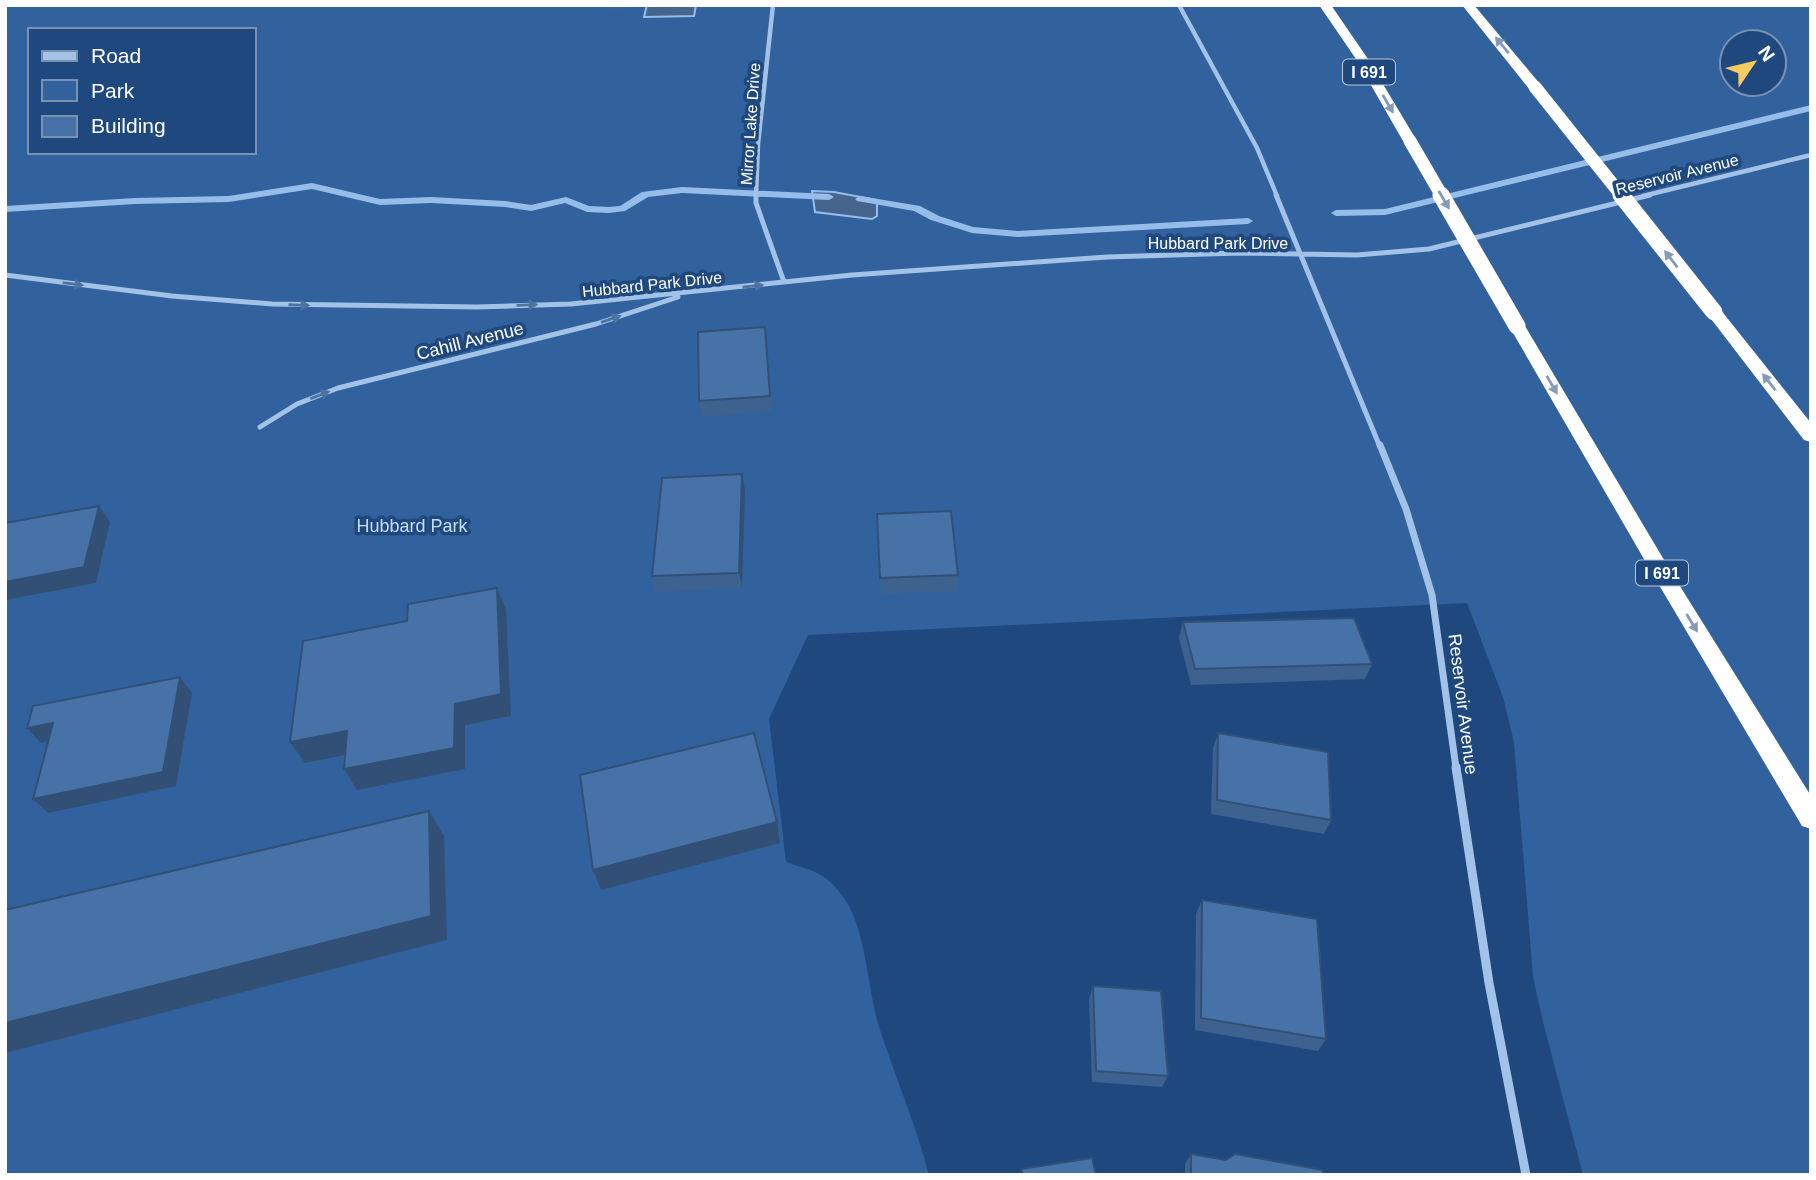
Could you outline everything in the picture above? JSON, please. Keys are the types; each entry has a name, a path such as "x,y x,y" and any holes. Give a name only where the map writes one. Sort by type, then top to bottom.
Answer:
{"highway":[{"name":"I 691","path":"1325,5 1362,59 1659,568 1811,818"},
{"path":"1468,5 1811,436"}],"street":[{"name":"Mirror Lake Drive","path":"773,5 756,203 784,282"},
{"name":"Reservoir Avenue","path":"1179,5 1257,148 1406,509 1432,595 1446,682 1463,825 1489,983 1526,1175"},
{"name":"Reservoir Avenue","path":"1301,256 1357,256 1429,249 1811,155"},
{"name":"Hubbard Park Drive","path":"5,275 172,296 272,304 372,307 571,304 784,282 1120,256 1240,253 1301,256"},
{"name":"Cahill Avenue","path":"260,428 297,404 338,388 596,324 692,292"}],"green space":[{"name":"Hubbard Park","path":"5,5 1811,5 1811,1175 1583,1175 1533,976 1514,742 1503,697 1467,603 808,635 769,719 786,862 814,871 827,879 846,901 853,914 879,1027 929,1175 5,1175"}],"shaded area":[{"path":"647,5 696,5 694,16 644,17"},
{"path":"812,191 877,200 877,216 872,219 815,212"}],"building":[{"path":"765,327 770,396 699,401 698,332"},
{"path":"742,474 739,573 652,576 662,478"},
{"path":"99,506 84,567 5,582 5,523"},
{"path":"951,511 958,575 880,578 877,514"},
{"path":"497,588 501,694 455,704 454,748 344,769 347,731 290,742 303,641 407,621 408,604"},
{"path":"1354,618 1372,664 1195,669 1183,622"},
{"path":"180,677 163,772 33,799 53,723 27,728 33,706"},
{"path":"754,733 777,822 593,870 580,775"},
{"path":"1218,733 1328,752 1331,820 1217,800"},
{"path":"429,811 431,916 5,1023 5,910"},
{"path":"1202,900 1317,919 1326,1039 1201,1018"},
{"path":"1093,986 1161,991 1168,1076 1096,1071"},
{"path":"1191,1154 1226,1160 1235,1154 1323,1170 1323,1175 1191,1175"},
{"path":"1092,1158 1096,1175 1023,1175 1021,1169"}],"waterway":[{"path":"1336,213 1385,212 1811,108"},
{"path":"5,209 135,201 229,199 312,186 380,202 431,200 531,208 566,200 587,209 609,210 622,209 645,194 682,190 829,197"},
{"path":"860,199 917,208 935,218 972,230 1018,234 1248,221"}]}
